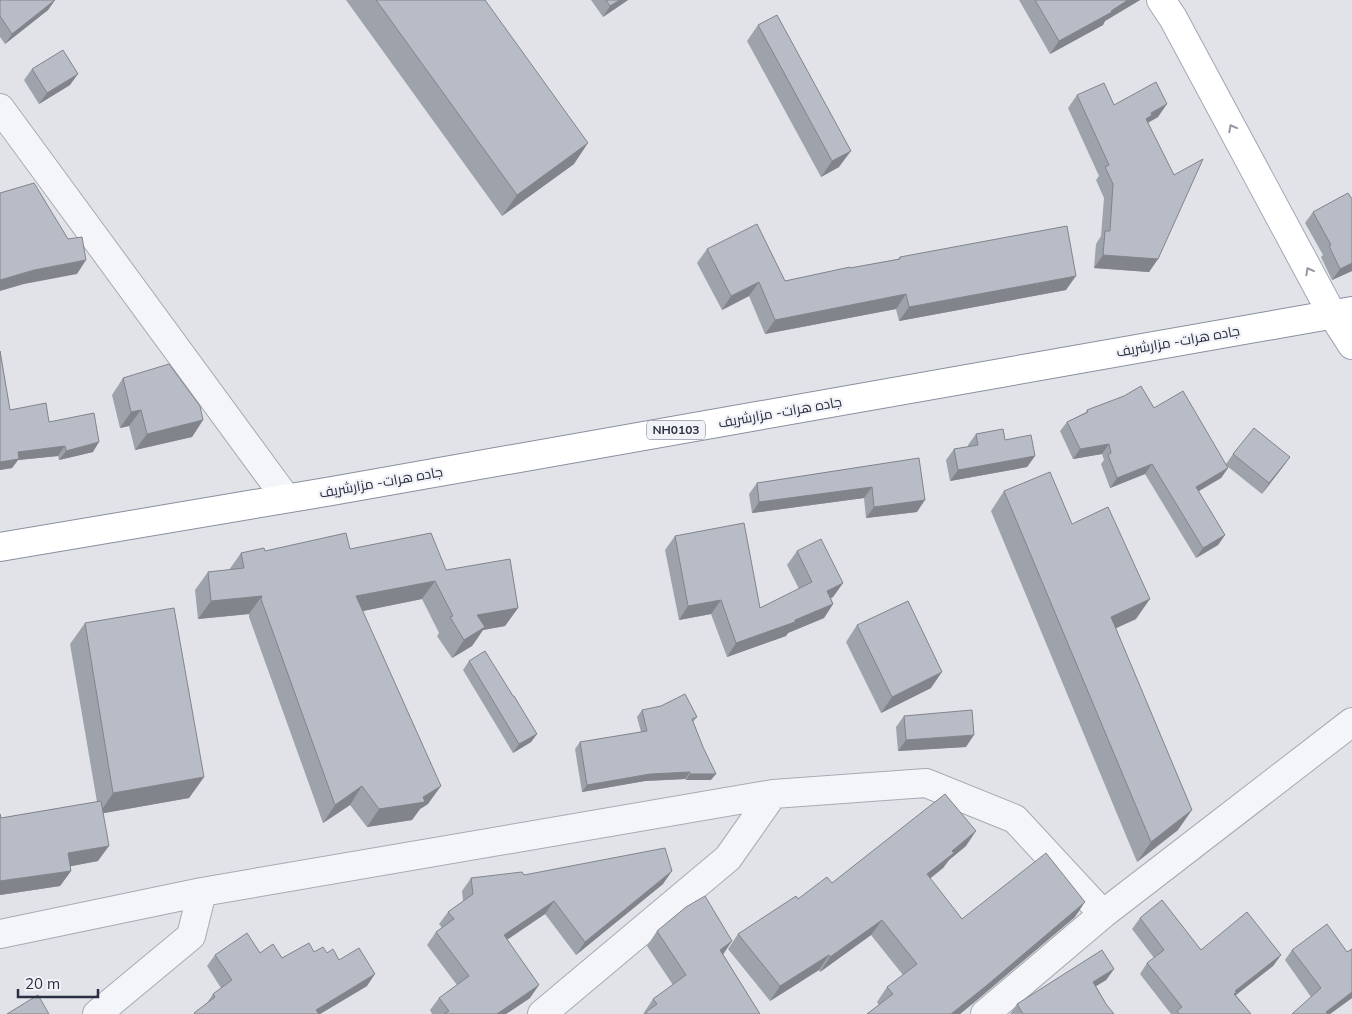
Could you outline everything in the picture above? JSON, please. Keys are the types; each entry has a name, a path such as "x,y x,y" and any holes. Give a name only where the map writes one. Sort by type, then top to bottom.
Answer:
{"main road":[{"path":"1161,0 1342,312 1352,345"},
{"name":"جاده هرات- مزارشریف","path":"0,547 1342,312"}],"street":[{"path":"0,108 286,498"},
{"path":"984,1014 1103,914 1352,722"},
{"path":"0,934 202,892 773,794 926,783 1015,820 1103,914"},
{"path":"542,1014 728,858 773,794"},
{"path":"97,1014 191,936 202,892"}],"building":[{"path":"0,0 55,0 12,34 0,16"},
{"path":"376,0 485,0 588,143 517,195"},
{"path":"606,0 620,0 610,6"},
{"path":"1035,0 1128,0 1112,12 1059,41"},
{"path":"777,15 851,151 832,161 758,25"},
{"path":"63,50 78,74 47,93 32,69"},
{"path":"1156,82 1167,104 1151,113 1152,115 1146,119 1174,175 1203,159 1158,259 1103,255 1105,231 1110,231 1113,184 1105,167 1109,165 1077,95 1104,83 1114,105"},
{"path":"34,183 68,239 82,237 86,260 34,270 0,280 0,193"},
{"path":"1348,193 1352,199 1352,263 1340,269 1329,246 1331,245 1313,212"},
{"path":"757,224 785,281 850,267 900,259 900,257 1067,226 1076,276 909,307 906,294 775,320 759,282 731,296 707,249"},
{"path":"0,351 10,410 46,403 49,422 94,413 99,442 66,451 65,446 18,452 19,459 0,462"},
{"path":"169,364 200,406 203,420 147,434 141,410 131,412 123,378"},
{"path":"1141,386 1154,408 1183,391 1228,468 1196,487 1225,535 1203,548 1152,464 1117,478 1108,455 1111,453 1109,444 1080,449 1067,422 1088,412 1087,410 1124,396"},
{"path":"1254,428 1290,457 1269,483 1233,454"},
{"path":"1003,429 1005,440 1031,435 1035,456 958,470 954,449 978,445 976,434"},
{"path":"919,458 925,500 874,507 872,487 759,502 757,483"},
{"path":"1050,472 1072,524 1108,507 1150,599 1111,617 1192,810 1151,842 1004,491"},
{"path":"744,523 760,608 812,582 797,551 821,539 843,583 827,591 833,604 795,620 795,622 736,643 721,600 688,606 675,536"},
{"path":"346,533 350,549 431,533 446,570 510,559 518,608 477,615 485,627 464,640 450,617 453,616 435,581 356,596 441,786 423,797 425,802 379,809 362,786 335,805 261,599 262,596 211,601 208,572 244,568 241,553 264,548 265,551"},
{"path":"908,601 942,672 892,697 857,625"},
{"path":"174,608 204,777 113,793 85,623"},
{"path":"485,651 537,734 519,744 469,661"},
{"path":"685,694 697,717 692,719 716,774 690,774 690,772 650,774 587,785 580,742 647,731 642,710 661,706"},
{"path":"972,710 974,735 906,740 904,716"},
{"path":"945,794 976,831 952,851 954,853 927,874 962,919 1046,853 1085,902 951,1014 867,1014 893,994 887,987 917,964 882,920 830,957 829,955 780,986 738,934 796,896 798,899 827,877 832,883"},
{"path":"101,801 109,846 68,853 71,871 0,881 0,814 1,818"},
{"path":"665,848 672,871 585,942 554,901 504,935 539,985 497,1014 444,1014 449,1011 439,998 469,976 436,932 454,919 448,912 473,894 471,878 522,872 524,875"},
{"path":"705,896 732,941 720,950 760,1014 647,1014 646,1012 657,1004 653,999 686,975 657,931 686,907"},
{"path":"1162,900 1201,950 1247,912 1281,955 1235,991 1237,992 1234,994 1251,1014 1179,1014 1177,1011 1182,1007 1147,963 1164,950 1140,918"},
{"path":"1327,924 1347,952 1352,949 1352,992 1326,1012 1328,1014 1292,1014 1321,988 1292,950"},
{"path":"247,933 260,953 273,944 282,958 309,943 314,952 323,947 327,953 333,949 339,960 359,948 375,974 316,1010 319,1014 195,1014 215,997 213,994 232,980 215,955"},
{"path":"1102,950 1114,969 1093,982 1114,1014 1023,1014 1017,1004"},
{"path":"38,995 49,1014 7,1014"}]}
